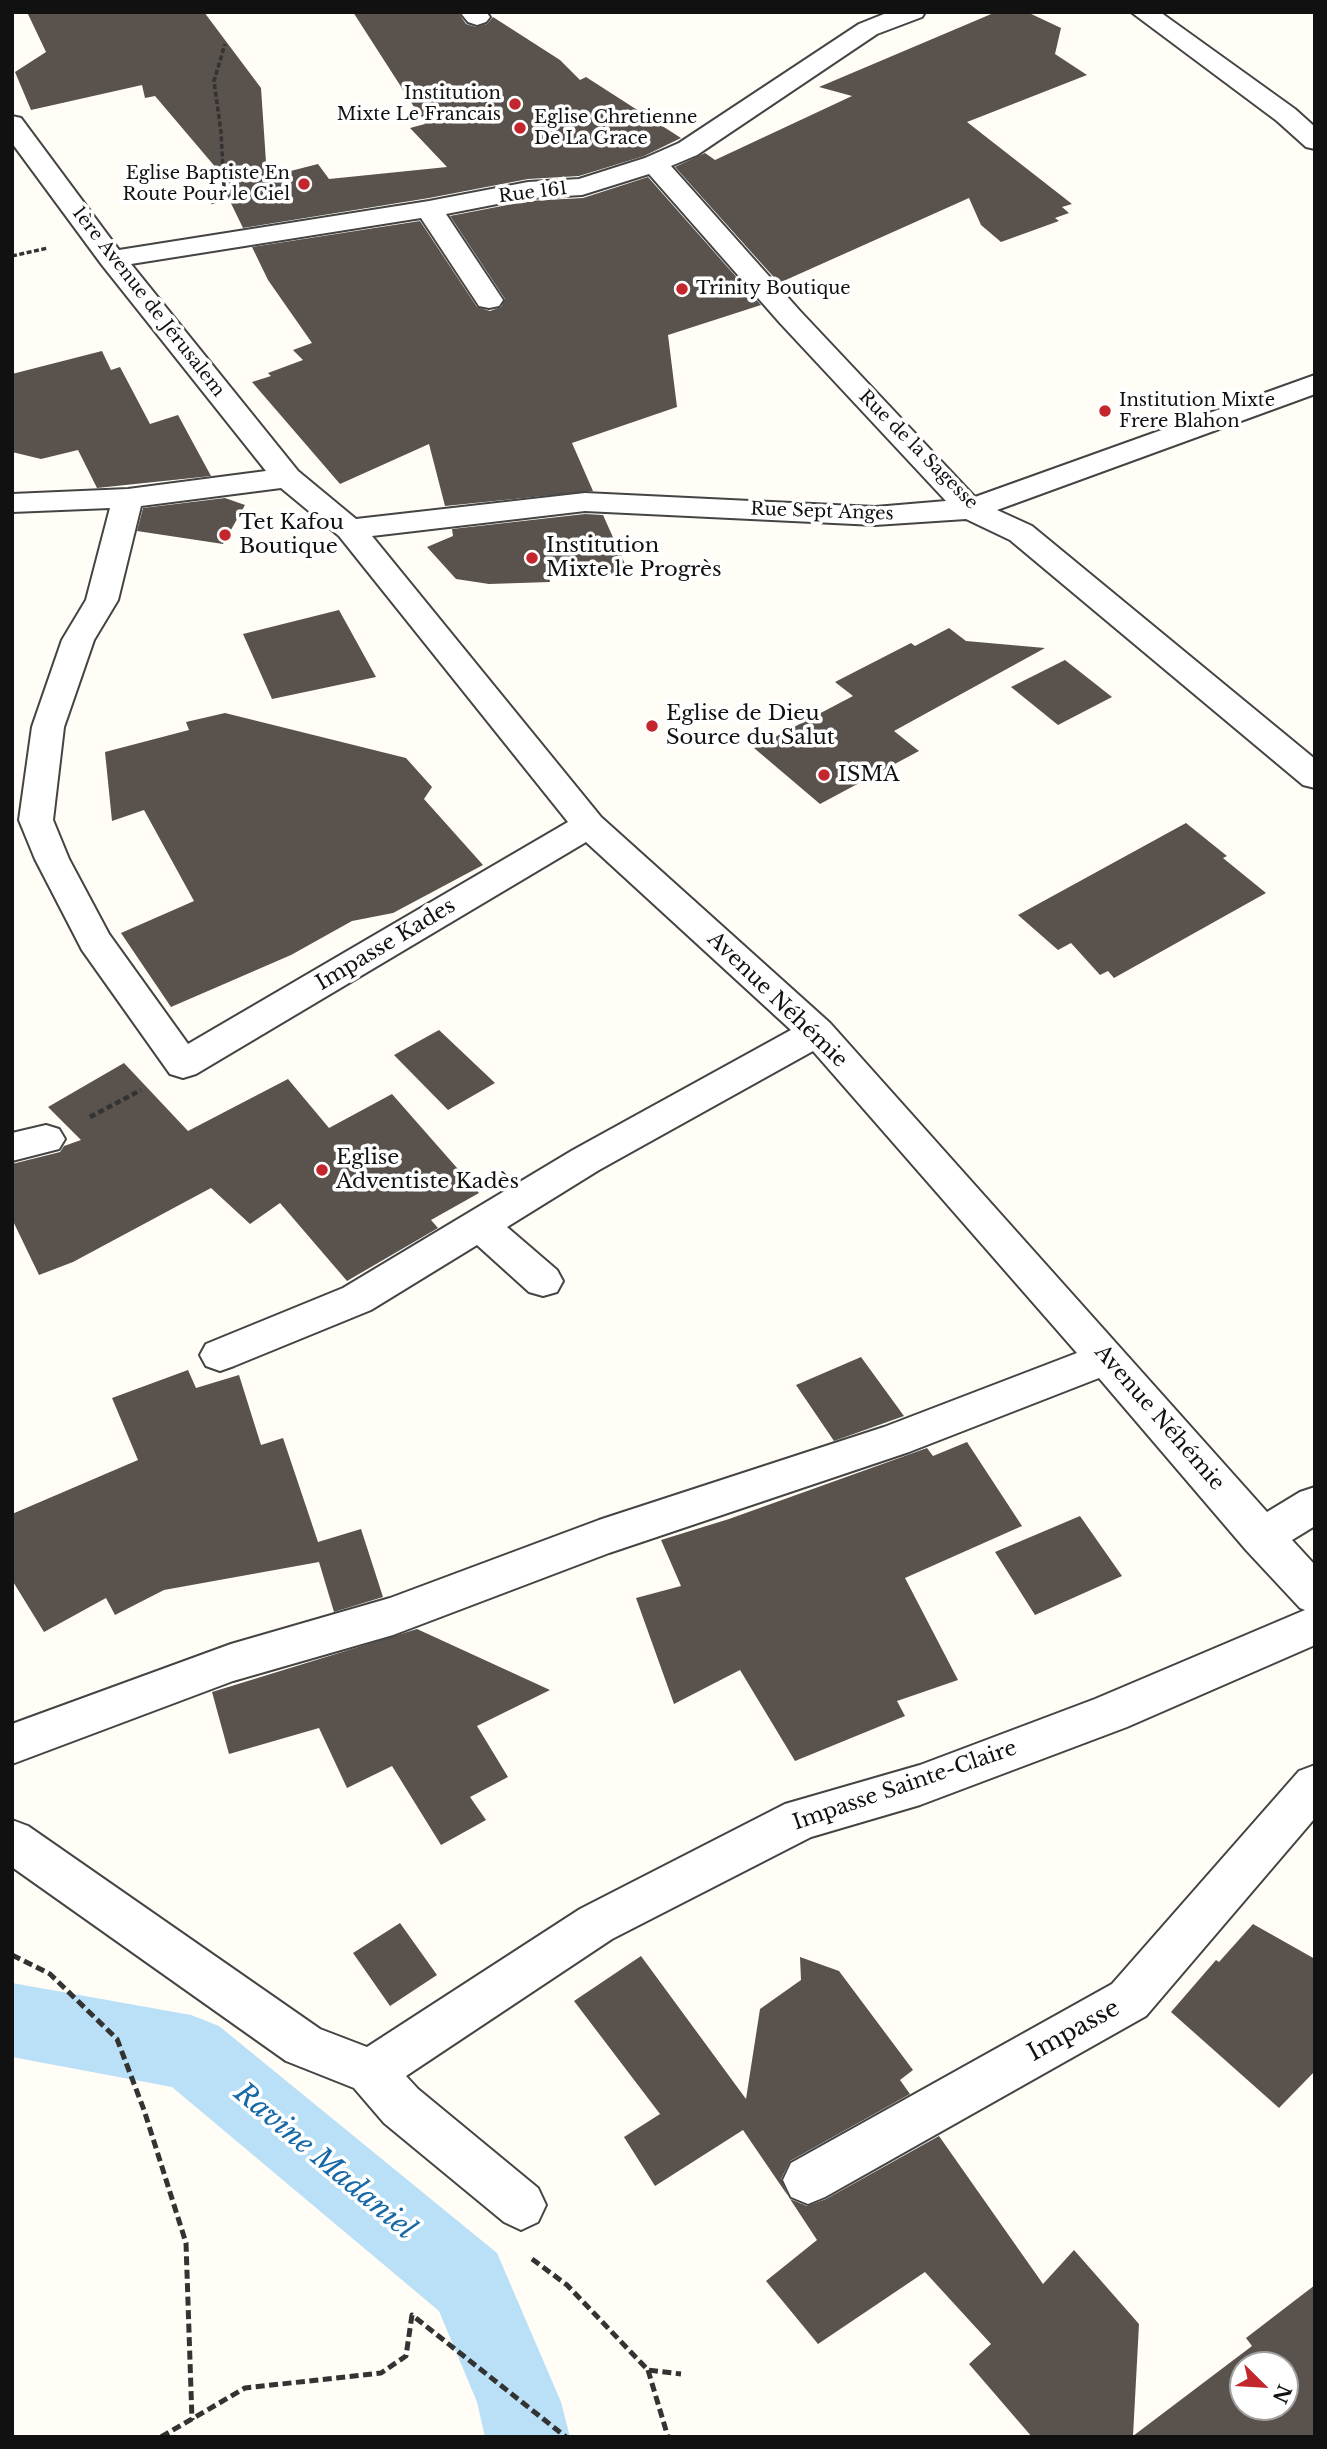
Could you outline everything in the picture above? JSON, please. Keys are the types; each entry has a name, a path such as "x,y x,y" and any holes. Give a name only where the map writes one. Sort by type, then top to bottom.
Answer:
{"street":[{"path":"844,12 868,29"},
{"name":"Rue 161","path":"112,260 429,209 528,190 582,187 654,164 688,149 868,29 913,12"},
{"path":"1143,12 1296,109 1315,141"},
{"name":"1ère Avenue de Jérusalem","path":"12,124 112,260 288,478"},
{"name":"Rue de la Sagesse","path":"654,164 790,317 970,509 1021,533 1315,777"},
{"path":"429,209 489,300"},
{"name":"Rue Sept Anges","path":"350,529 586,502 875,516 970,509 1315,384"},
{"path":"12,503 128,498 288,478"},
{"name":"Avenue Néhémie","path":"288,478 350,529 589,825 817,1032 1315,1595"},
{"path":"128,498 102,600 78,640 48,727 36,820 52,859 94,941 184,1064"},
{"name":"Impasse Kades","path":"184,1064 589,825"},
{"path":"220,1355 357,1299 586,1160 817,1032"},
{"path":"480,1225 543,1281"},
{"path":"12,1744 231,1663 393,1616 599,1538 895,1440 1107,1358"},
{"path":"1261,1537 1315,1504"},
{"name":"Impasse Sainte-Claire","path":"371,2072 596,1924 800,1819 920,1785 1085,1723 1315,1625"},
{"name":"Impasse","path":"808,2180 1129,2000 1315,1785"},
{"path":"12,1841 303,2045 371,2072 401,2106 521,2205"}],"path":[{"path":"220,242 212,199 224,186 222,132 214,81 225,44"},
{"path":"12,256 59,245"},
{"path":"29,1143 130,1096 184,1064"},
{"path":"12,1955 50,1974 117,2039 122,2051 144,2110 186,2242 192,2420"},
{"path":"161,2437 245,2388 381,2373 407,2356 412,2315 566,2437"},
{"path":"648,2370 668,2437"}],"building":[{"path":"27,12 204,12 261,88 267,177 318,164 329,179 447,167 410,128 425,124 353,12 458,12 466,24 476,27 487,24 493,17 560,60 580,80 586,77 681,138 644,156 579,176 528,179 243,228 225,191 234,189 155,96 145,98 142,85 31,110 15,72 46,52"},
{"path":"996,12 1027,12 1061,28 1055,54 1087,75 967,122 1072,204 1062,207 1069,213 1055,218 1059,221 1001,242 981,225 969,198 779,283 675,167 705,153 715,160 852,96 819,87"},
{"path":"648,177 761,305 668,335 677,407 572,443 593,491 445,506 429,444 340,484 252,382 303,360 293,350 312,343 268,280 252,247 420,221 477,307 490,311 501,307 505,299 450,216 528,201 583,198"},
{"path":"102,351 111,370 120,367 150,424 178,415 211,476 97,488 78,450 41,459 12,452 12,374"},
{"path":"225,498 245,505 223,544 137,531 143,508"},
{"path":"585,514 603,515 629,573 549,577 550,582 489,584 456,579 427,547 453,536 452,529"},
{"path":"339,610 376,677 272,699 243,634"},
{"path":"949,628 966,641 1045,648 894,731 919,751 820,804 754,748 853,696 835,682 911,643 915,646"},
{"path":"1065,660 1112,697 1058,725 1011,687"},
{"path":"225,713 406,758 432,787 424,799 483,865 393,913 352,921 291,955 171,1007 121,933 194,901 144,810 112,821 105,752 189,730 186,722"},
{"path":"1186,823 1227,856 1223,858 1266,893 1114,978 1108,971 1100,975 1071,943 1058,950 1018,915"},
{"path":"439,1030 495,1083 448,1110 394,1055"},
{"path":"124,1063 188,1131 288,1079 329,1128 392,1094 479,1193 431,1220 438,1228 347,1281 280,1203 250,1224 211,1188 73,1262 39,1275 12,1219 12,1164 60,1152 64,1146 81,1140 48,1107"},
{"path":"861,1357 904,1416 834,1441 796,1385"},
{"path":"188,1370 196,1388 239,1375 261,1445 283,1438 318,1542 361,1529 383,1597 334,1612 319,1562 164,1590 115,1615 106,1598 44,1632 12,1580 12,1514 138,1460 112,1398"},
{"path":"967,1442 1022,1526 905,1578 958,1680 897,1701 905,1716 795,1761 740,1670 674,1704 636,1598 681,1586 661,1540 729,1519 927,1448 933,1456"},
{"path":"1080,1516 1122,1576 1035,1615 995,1552"},
{"path":"417,1629 550,1690 477,1726 508,1777 470,1797 486,1820 441,1845 392,1766 347,1788 319,1728 229,1754 212,1692"},
{"path":"400,1923 437,1975 390,2006 353,1953"},
{"path":"1253,1924 1315,1959 1315,2071 1279,2108 1171,2012 1216,1960 1219,1962"},
{"path":"641,1956 746,2099 760,2009 801,1980 800,1957 839,1971 913,2070 900,2080 910,2094 790,2161 781,2179 788,2196 743,2130 655,2186 624,2137 660,2114 574,2001"},
{"path":"939,2136 1043,2284 1074,2250 1139,2324 1133,2436 1229,2363 1229,2421 1299,2421 1299,2351 1245,2351 1252,2346 1246,2338 1315,2285 1315,2437 1032,2437 969,2364 991,2344 925,2272 818,2344 766,2281 817,2240 790,2199 807,2206 826,2199"}],"waterway":[{"name":"Ravine Madaniel","path":"12,2020 191,2053 468,2282 519,2402 528,2437"}],"place":[{"name":"Institution Mixte Le Francais","path":"515,104"},
{"name":"Eglise Chretienne De La Grace","path":"520,128"},
{"name":"Eglise Baptiste En Route Pour le Ciel","path":"304,184"},
{"name":"Trinity Boutique","path":"682,289"},
{"name":"Institution Mixte Frere Blahon","path":"1105,411"},
{"name":"Tet Kafou Boutique","path":"225,535"},
{"name":"Institution Mixte le Progrès","path":"532,558"},
{"name":"Eglise de Dieu Source du Salut","path":"652,726"},
{"name":"ISMA","path":"824,775"},
{"name":"Eglise Adventiste Kadès","path":"322,1170"}]}
